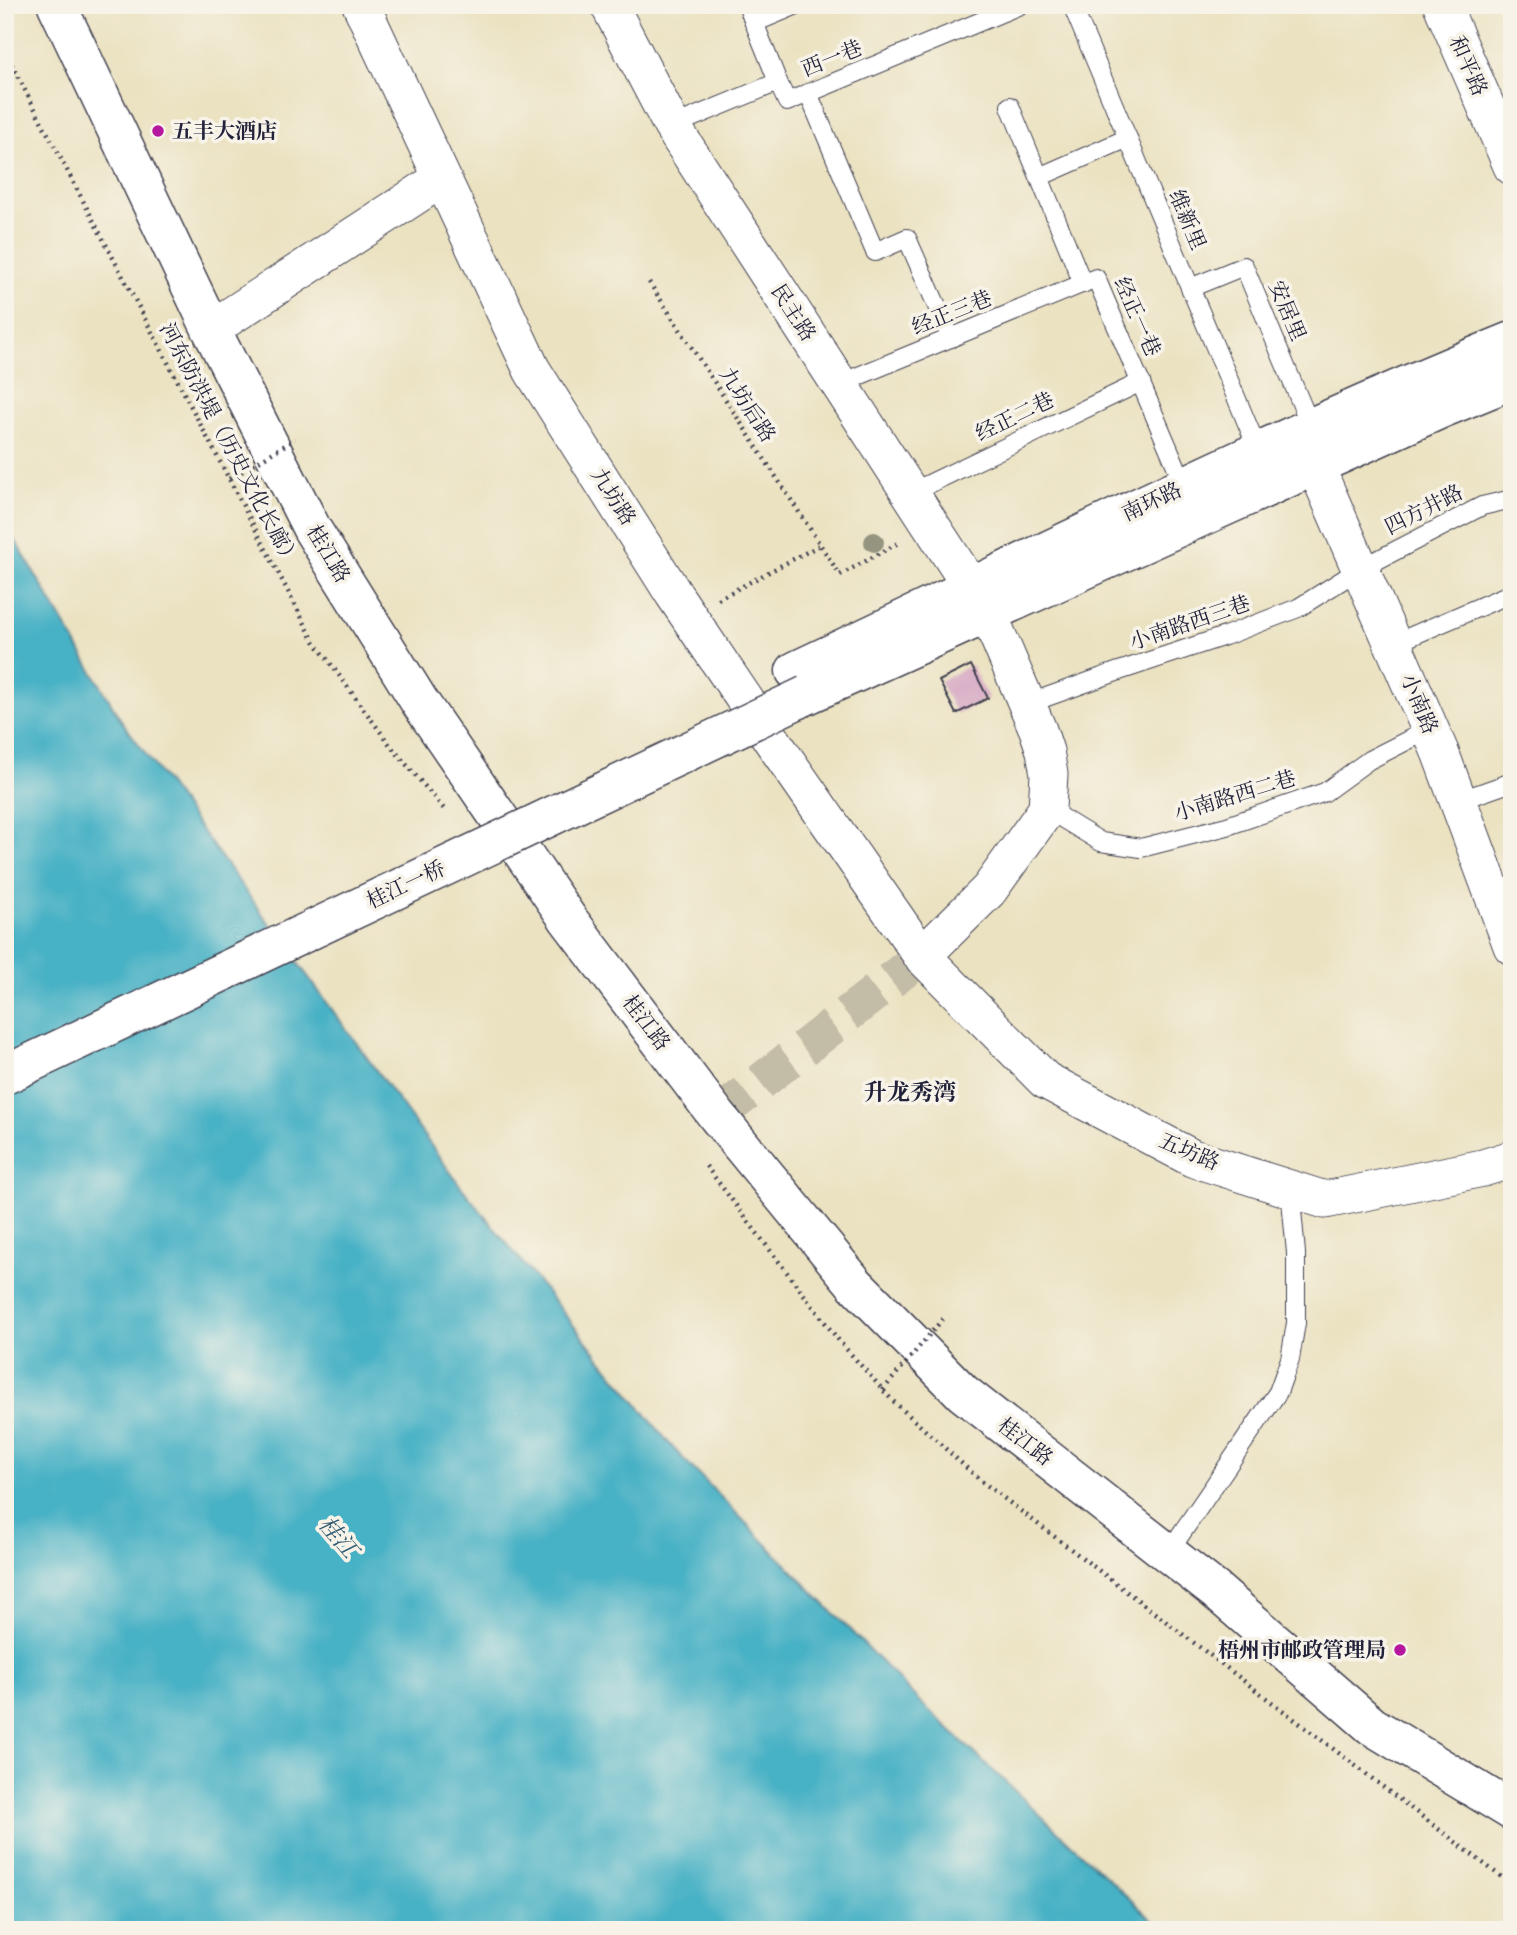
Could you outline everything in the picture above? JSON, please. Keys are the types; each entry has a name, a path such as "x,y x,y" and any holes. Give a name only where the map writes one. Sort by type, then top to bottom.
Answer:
{"main road":[{"name":"桂江路","path":"57,5 211,329 312,529 419,701 568,919 716,1116 855,1284 963,1393 1215,1590 1372,1726 1512,1811"},
{"name":"南环路","path":"980,601 1185,487 1311,427 1512,341"},
{"name":"南环路","path":"801,683 980,601 1315,466 1512,380"},
{"name":"桂江一桥","path":"5,1045 461,829 801,683"},
{"name":"桂江一桥","path":"5,1075 801,683"}],"street":[{"name":"九坊路","path":"361,5 532,370 688,615 922,956"},
{"name":"民主路","path":"609,5 672,126 980,601 1027,704 1045,751 1049,774 1047,809"},
{"name":"和平路","path":"1442,5 1512,166"},
{"path":"211,329 441,179"},
{"name":"小南路","path":"1315,466 1430,729 1512,946"},
{"path":"922,956 989,890 1047,809"},
{"name":"五坊路","path":"922,956 1045,1080 1192,1158 1325,1200 1483,1168 1512,1159"}],"lane":[{"path":"747,5 778,82"},
{"path":"754,23 796,5"},
{"name":"西一巷","path":"672,126 778,82 787,102 1020,5"},
{"name":"维新里","path":"1072,5 1259,452"},
{"path":"808,93 875,252 907,238 951,338"},
{"name":"经正一巷","path":"1010,106 1083,284 1096,278 1185,487"},
{"path":"1039,177 1128,138"},
{"name":"安居里","path":"1190,288 1244,266 1311,427"},
{"name":"经正三巷","path":"839,384 1083,284"},
{"name":"经正二巷","path":"910,494 1141,382"},
{"name":"四方井路","path":"1360,569 1482,506 1512,499"},
{"name":"小南路西三巷","path":"1027,704 1298,608 1360,569"},
{"path":"1393,644 1512,593"},
{"name":"小南路西二巷","path":"1047,809 1101,842 1141,848 1227,826 1325,792 1369,760 1430,729"},
{"path":"1458,801 1512,782"},
{"path":"1168,1553 1278,1392 1290,1359 1296,1323 1296,1253 1290,1189"}],"path":[{"name":"河东防洪堤（历史文化长廊）","path":"5,52 314,640 390,745 461,829"},
{"name":"九坊后路","path":"649,282 839,575 930,525"},
{"path":"229,479 295,439"},
{"path":"688,615 820,545"},
{"path":"883,1390 946,1315"}],"water":[{"name":"桂江","path":"5,523 121,720 462,1188 673,1448 920,1702 1163,1930 16,1930 5,1921"}],"building":[{"path":"971,665 988,698 956,714 939,681"}],"tunnel":[{"path":"717,1116 922,956"}],"place":[{"name":"五丰大酒店","path":"158,131"},
{"name":"梧州市邮政管理局","path":"1400,1650"}],"district":[{"name":"升龙秀湾","path":"910,1092"}]}
